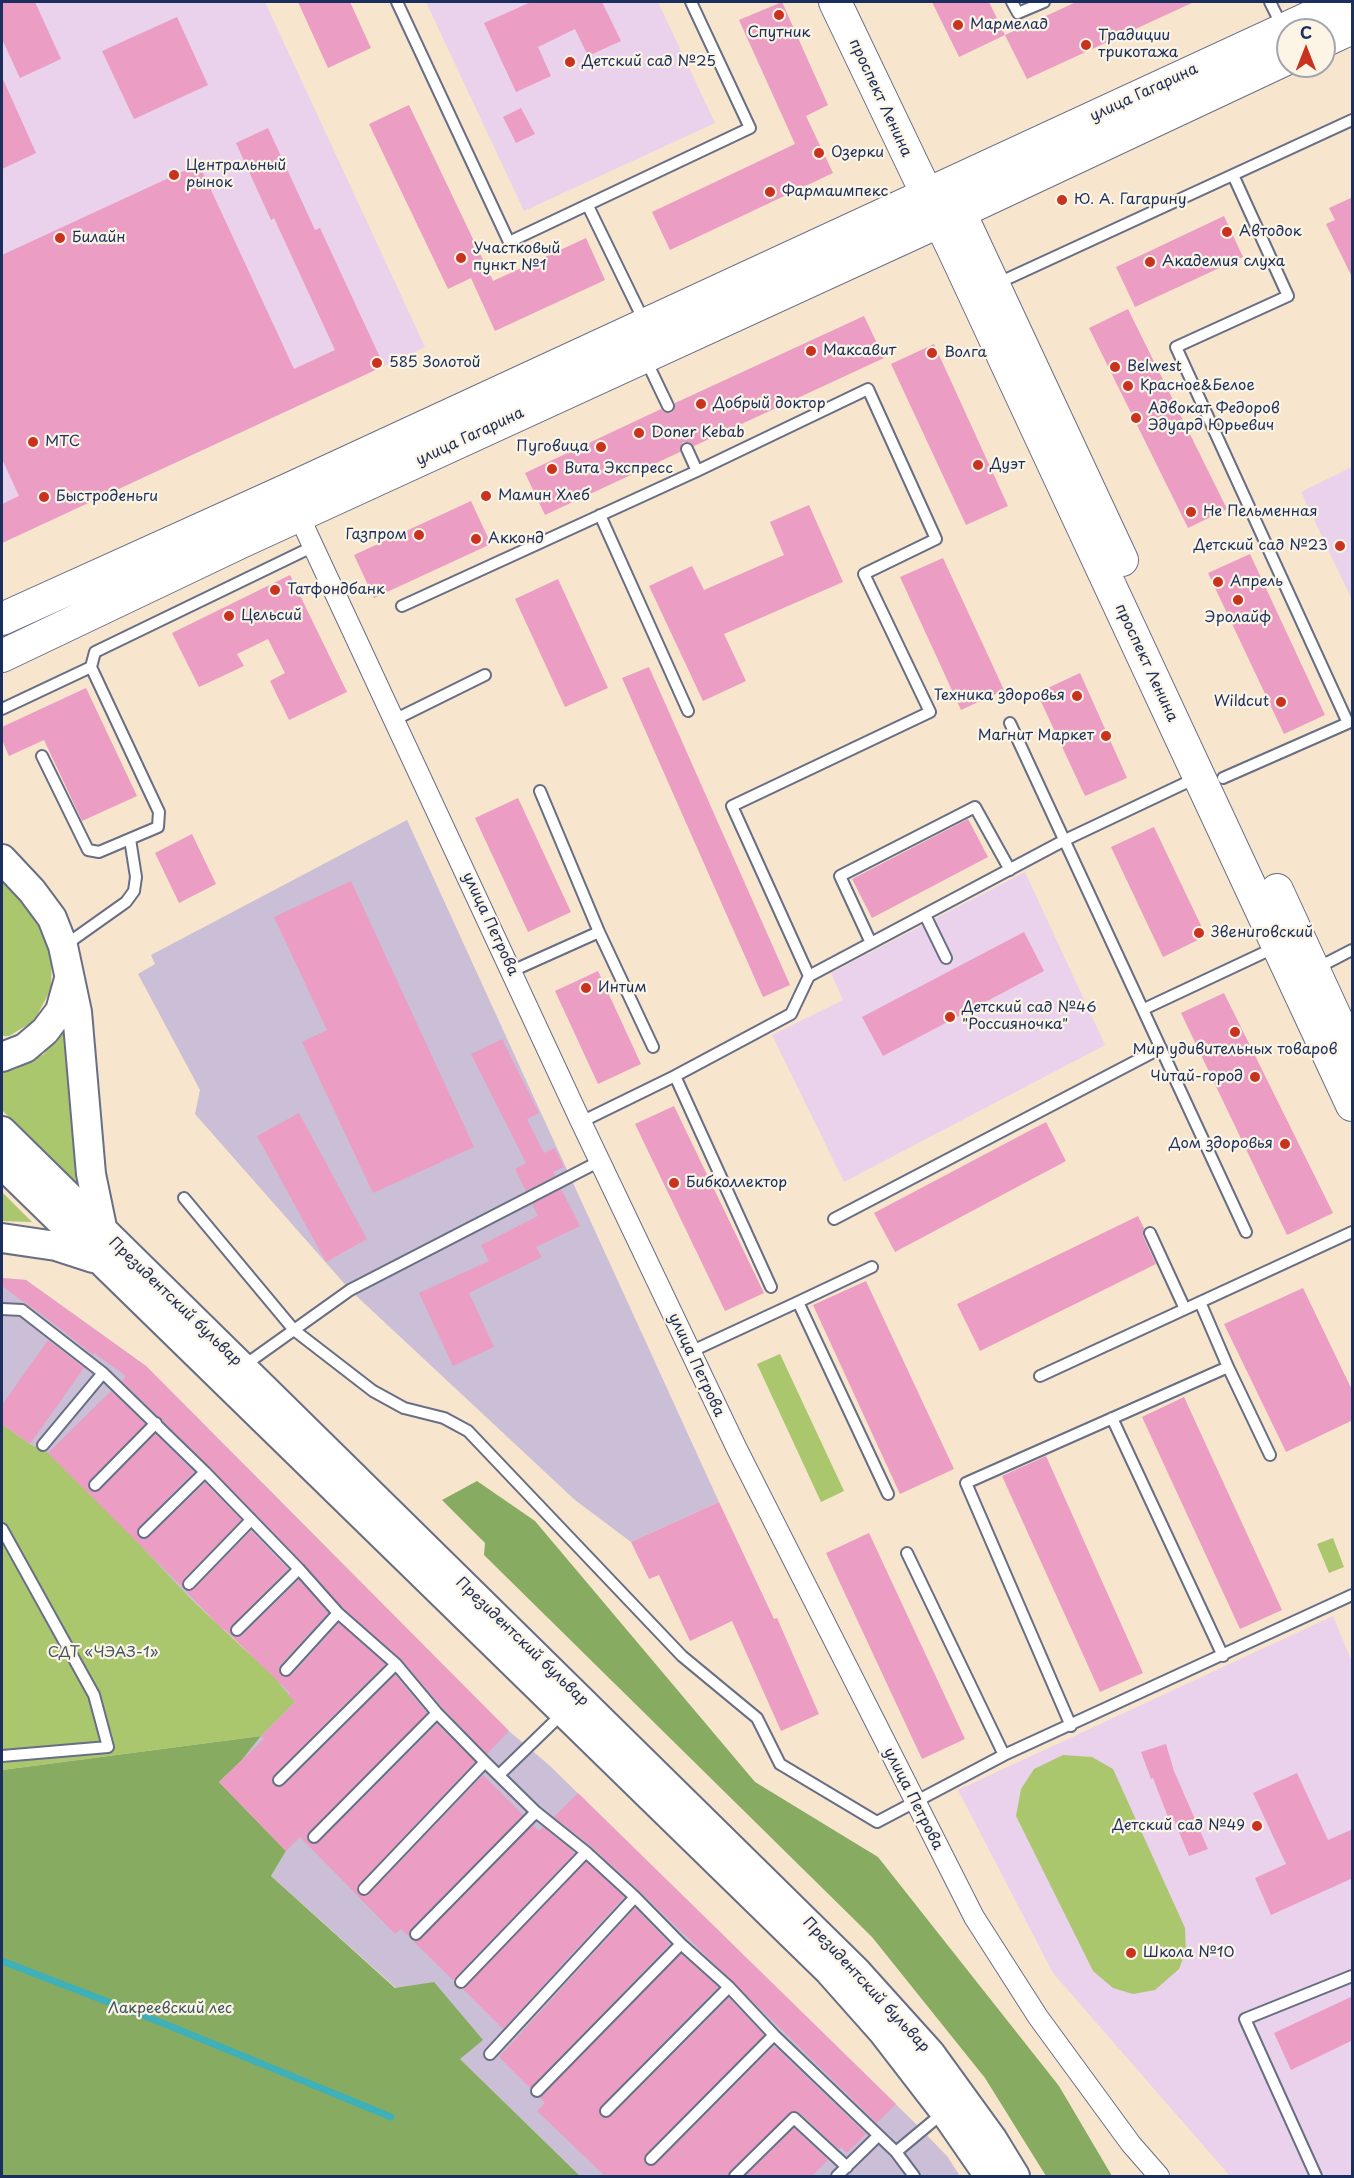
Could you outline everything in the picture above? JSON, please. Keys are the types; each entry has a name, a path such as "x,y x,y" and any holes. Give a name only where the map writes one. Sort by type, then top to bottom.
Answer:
{"main road":[{"name":"проспект Ленина","path":"835,2 943,203 995,285 1211,777 1278,946 1353,1105"},
{"name":"проспект Ленина","path":"859,2 943,203 1211,777 1314,970 1353,1053"},
{"name":"улица Гагарина","path":"1307,18 1343,2"},
{"path":"1336,36 1353,28"},
{"name":"улица Гагарина","path":"2,620 293,503 645,356 1276,32"},
{"name":"улица Гагарина","path":"2,656 293,503 645,324 943,203"},
{"path":"2,859 32,891 52,918 63,946 77,1012 91,1174 103,1232"},
{"path":"2,1057 25,1048 45,1031 60,1011 70,977"},
{"name":"Президентский бульвар","path":"2,1131 857,1972 930,2053 993,2140 1015,2176"},
{"name":"Президентский бульвар","path":"2,1164 828,1970 883,2032 944,2111 989,2176"},
{"path":"2,1238 56,1246 98,1260"}],"street":[{"name":"улица Петрова","path":"293,503 736,1449 974,1917 1038,2017 1131,2144 1159,2176"}],"lane":[{"path":"397,2 509,242 750,128 691,2"},
{"path":"1012,2 1018,13 1044,2"},
{"path":"995,285 1353,120"},
{"path":"581,1122 675,1076 791,1014 809,976 1065,840 1211,777 1348,723 1176,347 1288,296 1233,175"},
{"path":"588,206 645,324"},
{"path":"645,356 668,406"},
{"path":"402,606 697,471 868,389 936,539 864,574 930,712 732,807 809,976"},
{"path":"687,449 697,471"},
{"path":"600,515 688,711"},
{"path":"42,756 88,850 99,852 158,827 159,813 91,667 94,652 314,546"},
{"path":"2,709 91,667"},
{"path":"394,720 485,675"},
{"path":"1010,723 1246,1232"},
{"path":"540,791 599,932 653,1047"},
{"path":"871,943 840,876 975,807 1010,870"},
{"path":"63,946 126,902 134,891 136,878 130,839"},
{"path":"925,915 946,958"},
{"path":"512,971 599,932"},
{"path":"1144,1009 1278,946"},
{"path":"1314,970 1353,950"},
{"path":"834,1219 1161,1048"},
{"path":"675,1076 771,1287"},
{"path":"242,1367 350,1290 600,1161"},
{"path":"184,1198 294,1330 373,1391 404,1408 444,1418 468,1431 682,1656 756,1718 780,1764 877,1822 1004,1755 1353,1595"},
{"path":"1040,1376 1353,1232"},
{"path":"1150,1233 1185,1309"},
{"path":"690,1352 872,1268"},
{"path":"798,1302 888,1494"},
{"path":"1200,1302 1270,1455"},
{"path":"2,1309 22,1310 103,1373 156,1423 299,1569 338,1613 396,1664 437,1713 485,1762 536,1812 586,1852 635,1897 681,1944 729,1987 774,2035 897,2152 914,2176"},
{"path":"1071,1726 966,1483 1228,1367"},
{"path":"43,1445 103,1373"},
{"path":"1112,1418 1223,1656"},
{"path":"95,1485 156,1423"},
{"path":"144,1532 205,1472"},
{"path":"189,1584 251,1520"},
{"path":"2,1529 93,1695 108,1747 2,1756"},
{"path":"907,1553 1004,1755"},
{"path":"237,1630 299,1569"},
{"path":"286,1670 338,1613"},
{"path":"279,1780 396,1664"},
{"path":"499,1775 564,1712"},
{"path":"314,1837 437,1713"},
{"path":"364,1889 485,1762"},
{"path":"416,1934 536,1812"},
{"path":"461,1983 586,1852"},
{"path":"490,2054 635,1897"},
{"path":"537,2091 681,1944"},
{"path":"1316,2176 1245,2019 1353,1976"},
{"path":"606,2111 729,1987"},
{"path":"651,2159 774,2035"},
{"path":"897,2152 944,2111"},
{"path":"735,2176 794,2118 847,2167"},
{"path":"837,2176 878,2136"}],"shaded area":[{"name":"Центральный рынок","path":"6,2 265,2 425,347 2,543 2,4"},
{"name":"Детский сад №25","path":"426,2 658,2 715,123 524,211"},
{"name":"Детский сад №23","path":"1352,467 1352,600 1301,492"},
{"path":"407,820 719,1502 631,1542 575,1500 350,1290 195,1114 200,1090 138,974 155,964 151,955"},
{"name":"Детский сад №46 \"Россияночка\"","path":"1025,872 1105,1045 844,1182 772,1035 843,1000 831,973"},
{"path":"2,1278 26,1280 146,1366 509,1731 549,1765 913,2121 947,2156 960,2176 580,2176 460,2059 396,1988 271,1876 286,1851 219,1782 242,1760 288,1695 242,1646 191,1599 98,1502 48,1454 2,1424"},
{"path":"1333,1616 1352,1662 1352,2176 1230,2176 1053,1973 958,1790"}],"green space":[{"path":"2,876 31,908 52,954 51,989 34,1021 9,1036 2,1036"},
{"path":"67,1020 76,1187 2,1110 2,1071 14,1070 44,1054"},
{"path":"2,1192 32,1222 2,1221"},
{"path":"780,1354 844,1491 821,1502 757,1364"},
{"name":"СДТ «ЧЭАЗ-1»","path":"2,1424 30,1444 48,1453 128,1532 191,1599 273,1676 295,1702 261,1736 2,1770"},
{"path":"477,1481 535,1521 755,1782 878,1857 1059,2086 1112,2176 1046,2176 985,2078 872,1937 484,1555 485,1543 442,1500"},
{"path":"1333,1538 1344,1567 1329,1573 1317,1544"},
{"name":"Лакреевский лес","path":"261,1736 242,1760 219,1782 286,1851 271,1876 395,1988 434,1982 483,2040 460,2059 580,2176 2,2176 2,1770"},
{"path":"1063,1755 1092,1757 1113,1769 1185,1928 1186,1951 1179,1969 1155,1990 1133,1994 1113,1988 1093,1971 1016,1816 1021,1789 1034,1769"}],"building":[{"path":"2,2 35,2 61,59 20,78 2,39"},
{"path":"298,2 350,2 371,48 328,68"},
{"path":"531,2 602,2 621,41 588,56 575,29 538,47 551,76 516,92 484,23"},
{"path":"782,2 828,105 806,116 833,173 670,250 652,212 795,144 739,20"},
{"path":"932,2 989,2 1005,35 959,57"},
{"path":"1076,2 1194,2 1027,79 1005,35"},
{"path":"177,17 208,85 134,119 102,51"},
{"path":"2,77 36,153 2,169"},
{"path":"409,105 493,281 586,238 605,280 495,331 471,278 448,289 369,124"},
{"path":"521,108 535,134 516,143 503,117"},
{"path":"268,128 315,230 320,228 384,366 2,543 2,504 19,496 2,459 2,255 199,164 294,369 335,350 274,218 271,220 236,143"},
{"path":"1353,197 1353,279 1326,224 1335,220 1329,208"},
{"path":"1224,216 1243,257 1135,307 1116,267"},
{"path":"1128,309 1227,509 1188,528 1089,328"},
{"path":"864,316 884,358 694,446 683,442 680,452 545,515 525,473 661,409 671,413 675,403"},
{"path":"934,344 1008,506 966,525 891,364"},
{"path":"471,501 491,544 374,598 354,555"},
{"path":"809,505 843,582 724,634 746,681 703,701 649,586 692,566 704,590 784,555 770,522"},
{"path":"1250,554 1325,715 1284,734 1208,573"},
{"path":"943,558 1004,690 961,710 900,577"},
{"path":"290,575 347,692 289,720 270,681 285,673 268,639 237,654 244,666 199,687 172,633"},
{"path":"558,579 608,688 565,707 515,599"},
{"path":"649,667 790,985 763,997 622,678"},
{"path":"1080,673 1127,778 1085,796 1037,693"},
{"path":"86,688 137,796 82,821 44,740 9,756 2,740 2,727"},
{"path":"518,798 571,912 528,932 475,818"},
{"path":"968,819 988,857 872,918 852,879"},
{"path":"1154,827 1206,936 1163,957 1111,847"},
{"path":"192,834 216,884 179,903 155,853"},
{"path":"351,881 474,1147 373,1193 302,1042 327,1030 274,917"},
{"path":"1024,932 1044,971 883,1056 862,1017"},
{"path":"598,971 641,1064 598,1084 555,991"},
{"path":"1224,993 1333,1213 1287,1235 1181,1013"},
{"path":"502,1039 539,1113 527,1119 544,1153 555,1148 564,1167 553,1172 555,1176 526,1191 515,1169 526,1163 471,1054"},
{"path":"674,1106 764,1293 725,1311 635,1124"},
{"path":"299,1113 367,1239 326,1262 257,1136"},
{"path":"1046,1122 1066,1161 895,1252 874,1213"},
{"path":"561,1189 580,1226 536,1247 542,1257 469,1293 494,1347 453,1366 419,1293 489,1261 481,1245 538,1216 532,1204"},
{"path":"1138,1216 1144,1228 1143,1236 1156,1264 980,1351 957,1304"},
{"path":"2,1278 26,1280 146,1366 509,1731 487,1754 401,1659 343,1608 304,1564 210,1467 122,1381 126,1376 94,1353 93,1355 2,1286"},
{"path":"866,1281 954,1469 900,1494 813,1305"},
{"path":"1303,1288 1353,1392 1353,1420 1286,1452 1224,1324"},
{"path":"48,1340 84,1368 30,1444 2,1424 2,1405"},
{"path":"111,1391 145,1424 90,1480 89,1490 94,1492 100,1490 155,1434 194,1472 139,1527 137,1533 139,1538 149,1537 205,1483 241,1520 184,1579 183,1588 48,1453"},
{"path":"1184,1397 1282,1610 1240,1629 1142,1417"},
{"path":"1046,1456 1143,1673 1100,1692 1002,1476"},
{"path":"719,1502 774,1619 777,1618 819,1714 781,1731 732,1621 690,1641 659,1575 649,1579 631,1542"},
{"path":"251,1531 288,1569 232,1625 230,1631 232,1636 242,1635 299,1580 328,1613 280,1665 281,1675 285,1677 292,1675 339,1623 385,1664 274,1775 273,1785 278,1787 284,1785 395,1675 427,1713 309,1832 308,1842 313,1844 319,1842 437,1724 475,1762 359,1884 358,1894 363,1896 369,1894 483,1775 523,1815 411,1929 409,1936 401,1929 395,1934 300,1837 286,1851 219,1782 264,1739 261,1736 295,1702 288,1695 290,1693 223,1630 185,1590 194,1589"},
{"path":"869,1533 965,1739 922,1759 826,1553"},
{"path":"1166,1744 1174,1771 1208,1849 1189,1856 1172,1815 1168,1817 1141,1752"},
{"path":"1297,1773 1328,1840 1353,1829 1353,1878 1271,1915 1255,1878 1286,1864 1253,1793"},
{"path":"578,1793 896,2104 877,2123 640,1891 591,1846 554,1817"},
{"path":"533,1825 539,1831 543,1827 575,1853 453,1980 413,1941 421,1939"},
{"path":"586,1862 624,1897 503,2029 463,1989"},
{"path":"635,1908 670,1944 530,2088 499,2057"},
{"path":"681,1954 718,1987 601,2106 600,2116 605,2118 611,2116 729,1998 764,2035 646,2154 645,2164 650,2166 656,2164 774,2046 866,2134 847,2153 841,2147 839,2149 799,2112 793,2111 730,2171 728,2176 605,2176 537,2111 545,2103 540,2098"},
{"path":"1353,1996 1353,2040 1291,2070 1274,2033"},
{"path":"794,2128 828,2160 812,2176 745,2176"}],"waterway":[{"path":"2,1961 160,2022 391,2117"}],"place":[{"name":"Спутник","path":"779,15"},
{"name":"Мармелад","path":"958,25"},
{"name":"Традиции трикотажа","path":"1086,45"},
{"name":"Детский сад №25","path":"570,62"},
{"name":"Озерки","path":"819,153"},
{"name":"Центральный рынок","path":"174,175"},
{"name":"Фармаимпекс","path":"770,192"},
{"name":"Ю. А. Гагарину","path":"1062,200"},
{"name":"Автодок","path":"1227,232"},
{"name":"Билайн","path":"60,238"},
{"name":"Участковый пункт №1","path":"461,258"},
{"name":"Академия слуха","path":"1150,262"},
{"name":"Максавит","path":"811,351"},
{"name":"Волга","path":"932,353"},
{"name":"585 Золотой","path":"377,363"},
{"name":"Belwest","path":"1115,367"},
{"name":"Красное&Белое","path":"1128,386"},
{"name":"Добрый доктор","path":"701,404"},
{"name":"Адвокат Федоров Эдуард Юрьевич","path":"1136,418"},
{"name":"Doner Kebab","path":"639,433"},
{"name":"МТС","path":"33,442"},
{"name":"Пуговица","path":"601,447"},
{"name":"Дуэт","path":"978,465"},
{"name":"Вита Экспресс","path":"552,469"},
{"name":"Мамин Хлеб","path":"486,496"},
{"name":"Быстроденьги","path":"44,497"},
{"name":"Не Пельменная","path":"1191,512"},
{"name":"Газпром","path":"419,535"},
{"name":"Акконд","path":"476,539"},
{"name":"Детский сад №23","path":"1340,546"},
{"name":"Апрель","path":"1218,582"},
{"name":"Татфондбанк","path":"275,590"},
{"name":"Эролайф","path":"1238,600"},
{"name":"Цельсий","path":"229,616"},
{"name":"Техника здоровья","path":"1077,696"},
{"name":"Wildcut","path":"1281,702"},
{"name":"Магнит Маркет","path":"1106,736"},
{"name":"Звениговский","path":"1199,933"},
{"name":"Интим","path":"586,988"},
{"name":"Детский сад №46 \"Россияночка\"","path":"950,1017"},
{"name":"Мир удивительных товаров","path":"1235,1032"},
{"name":"Читай-город","path":"1255,1077"},
{"name":"Дом здоровья","path":"1285,1144"},
{"name":"Бибколлектор","path":"674,1183"},
{"name":"Детский сад №49","path":"1257,1826"},
{"name":"Школа №10","path":"1131,1953"}]}
